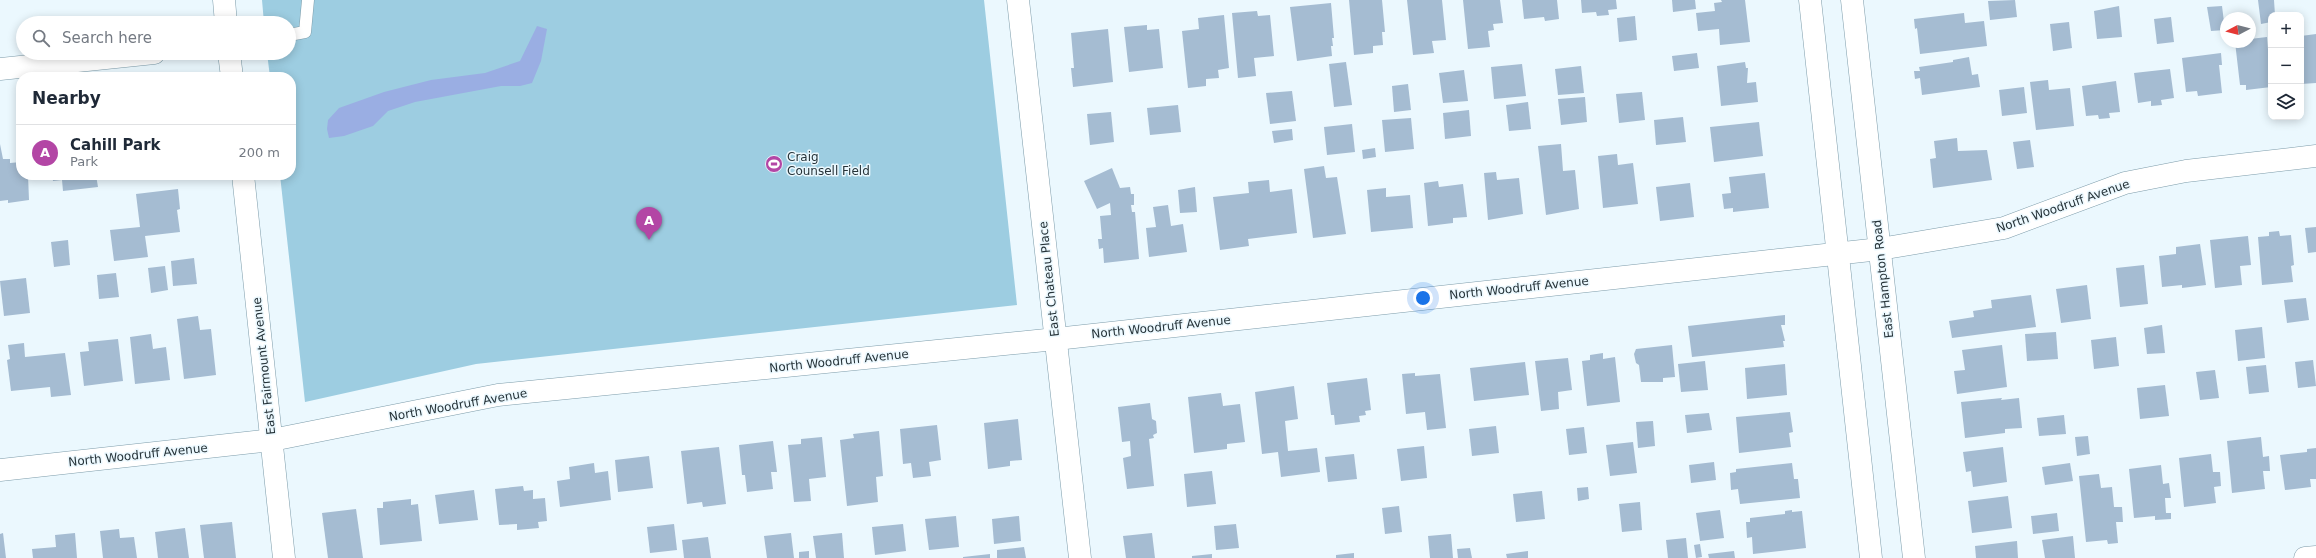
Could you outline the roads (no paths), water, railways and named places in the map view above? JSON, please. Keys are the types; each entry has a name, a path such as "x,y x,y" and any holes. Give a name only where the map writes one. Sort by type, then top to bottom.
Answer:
{"street":[{"path":"224,0 225,16"},
{"name":"East Chateau Place","path":"1018,0 1080,558"},
{"path":"1810,0 1839,253 1871,558"},
{"name":"East Hampton Road","path":"1852,0 1914,558"},
{"path":"0,69 87,60"},
{"path":"231,60 232,72"},
{"name":"North Woodruff Avenue","path":"0,470 272,440 498,395 1056,339 1880,249 2004,228 2124,183 2186,171 2316,156"},
{"name":"East Fairmount Avenue","path":"244,180 284,558"},
{"path":"2305,558 2316,557"}],"lane":[{"path":"296,34 305,32 308,0"}],"place":[{"name":"Craig Counsell Field","path":"774,164"},
{"name":"Cahill Park","path":"649,240"}]}
